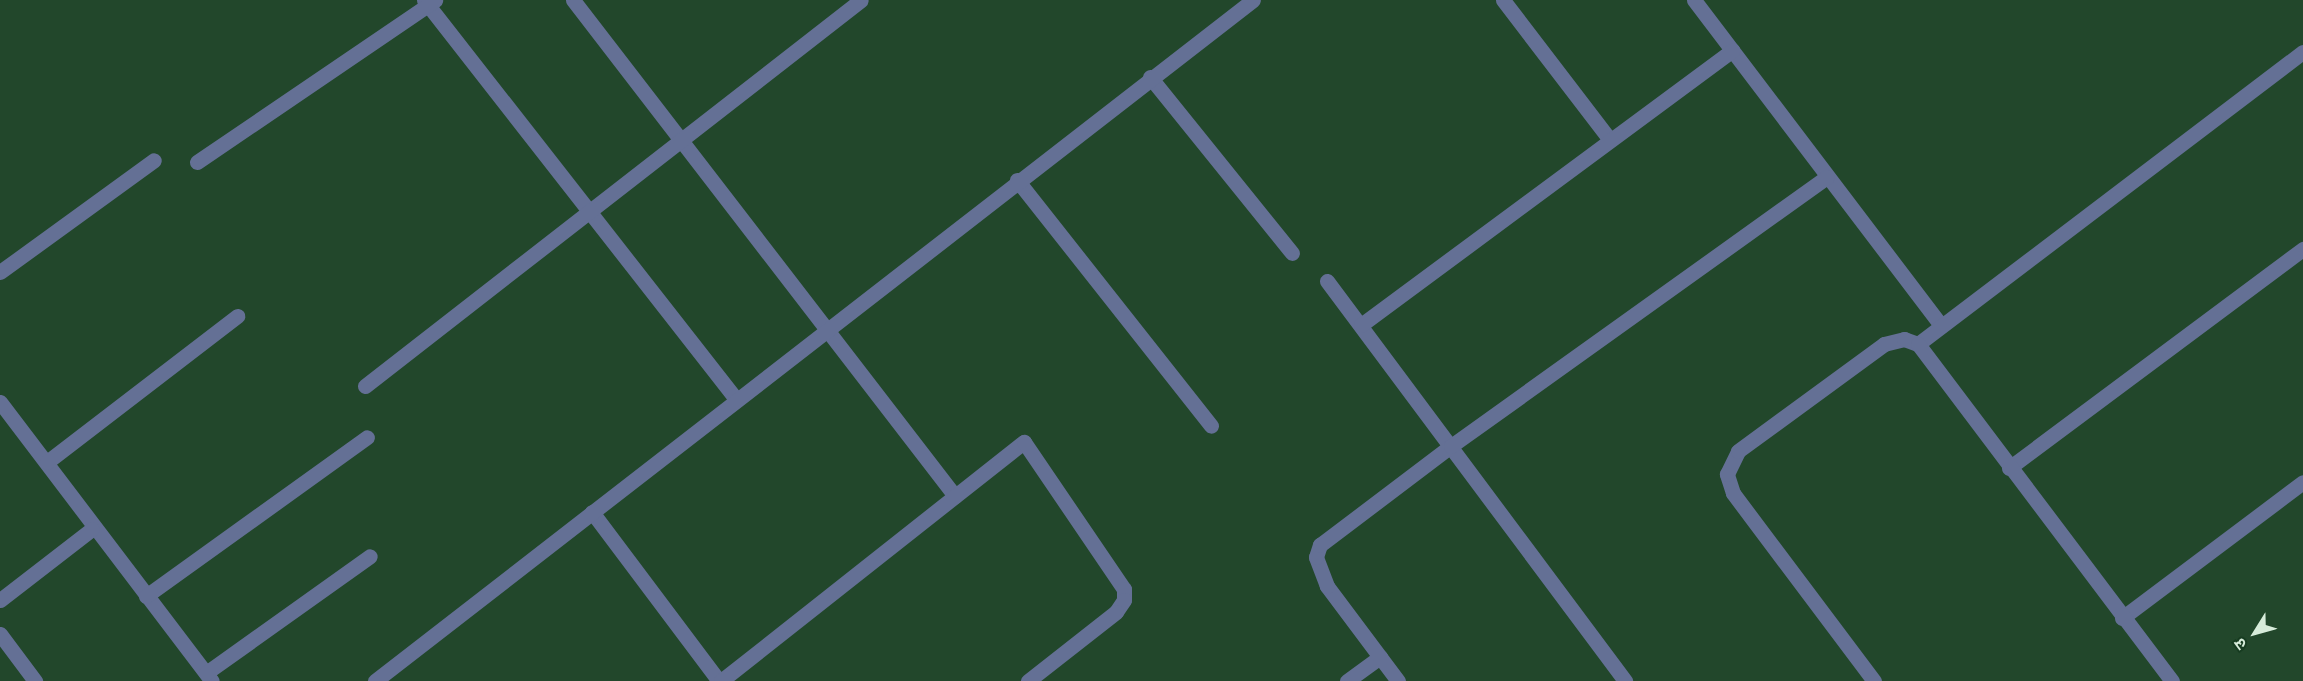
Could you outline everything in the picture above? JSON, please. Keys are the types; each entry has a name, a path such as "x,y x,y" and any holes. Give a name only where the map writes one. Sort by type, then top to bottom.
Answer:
{"street":[{"path":"573,0 955,496"},
{"path":"365,386 588,209 683,141 861,0"},
{"path":"375,681 1017,180 1253,0"},
{"path":"1503,0 1610,140"},
{"path":"1694,0 1941,326"},
{"path":"197,162 366,43 429,2 736,399"},
{"path":"1361,325 1732,50"},
{"path":"1918,344 2303,52"},
{"path":"1150,77 1292,253"},
{"path":"0,272 154,160"},
{"path":"1398,681 1327,586 1316,557 1320,545 1451,446 1827,177"},
{"path":"1017,180 1211,426"},
{"path":"2009,468 2303,249"},
{"path":"1327,281 1625,681"},
{"path":"47,462 237,316"},
{"path":"1874,681 1734,493 1727,474 1738,451 1884,344 1904,339 1918,344 2121,618 2172,681"},
{"path":"0,402 47,462 92,529 209,677 370,556"},
{"path":"146,596 367,437"},
{"path":"592,512 720,681 1024,442 1120,577 1124,600 1116,612 1047,675 1028,681"},
{"path":"2121,618 2303,482"},
{"path":"0,600 92,529"},
{"path":"0,634 35,681"},
{"path":"1347,681 1380,657"}]}
